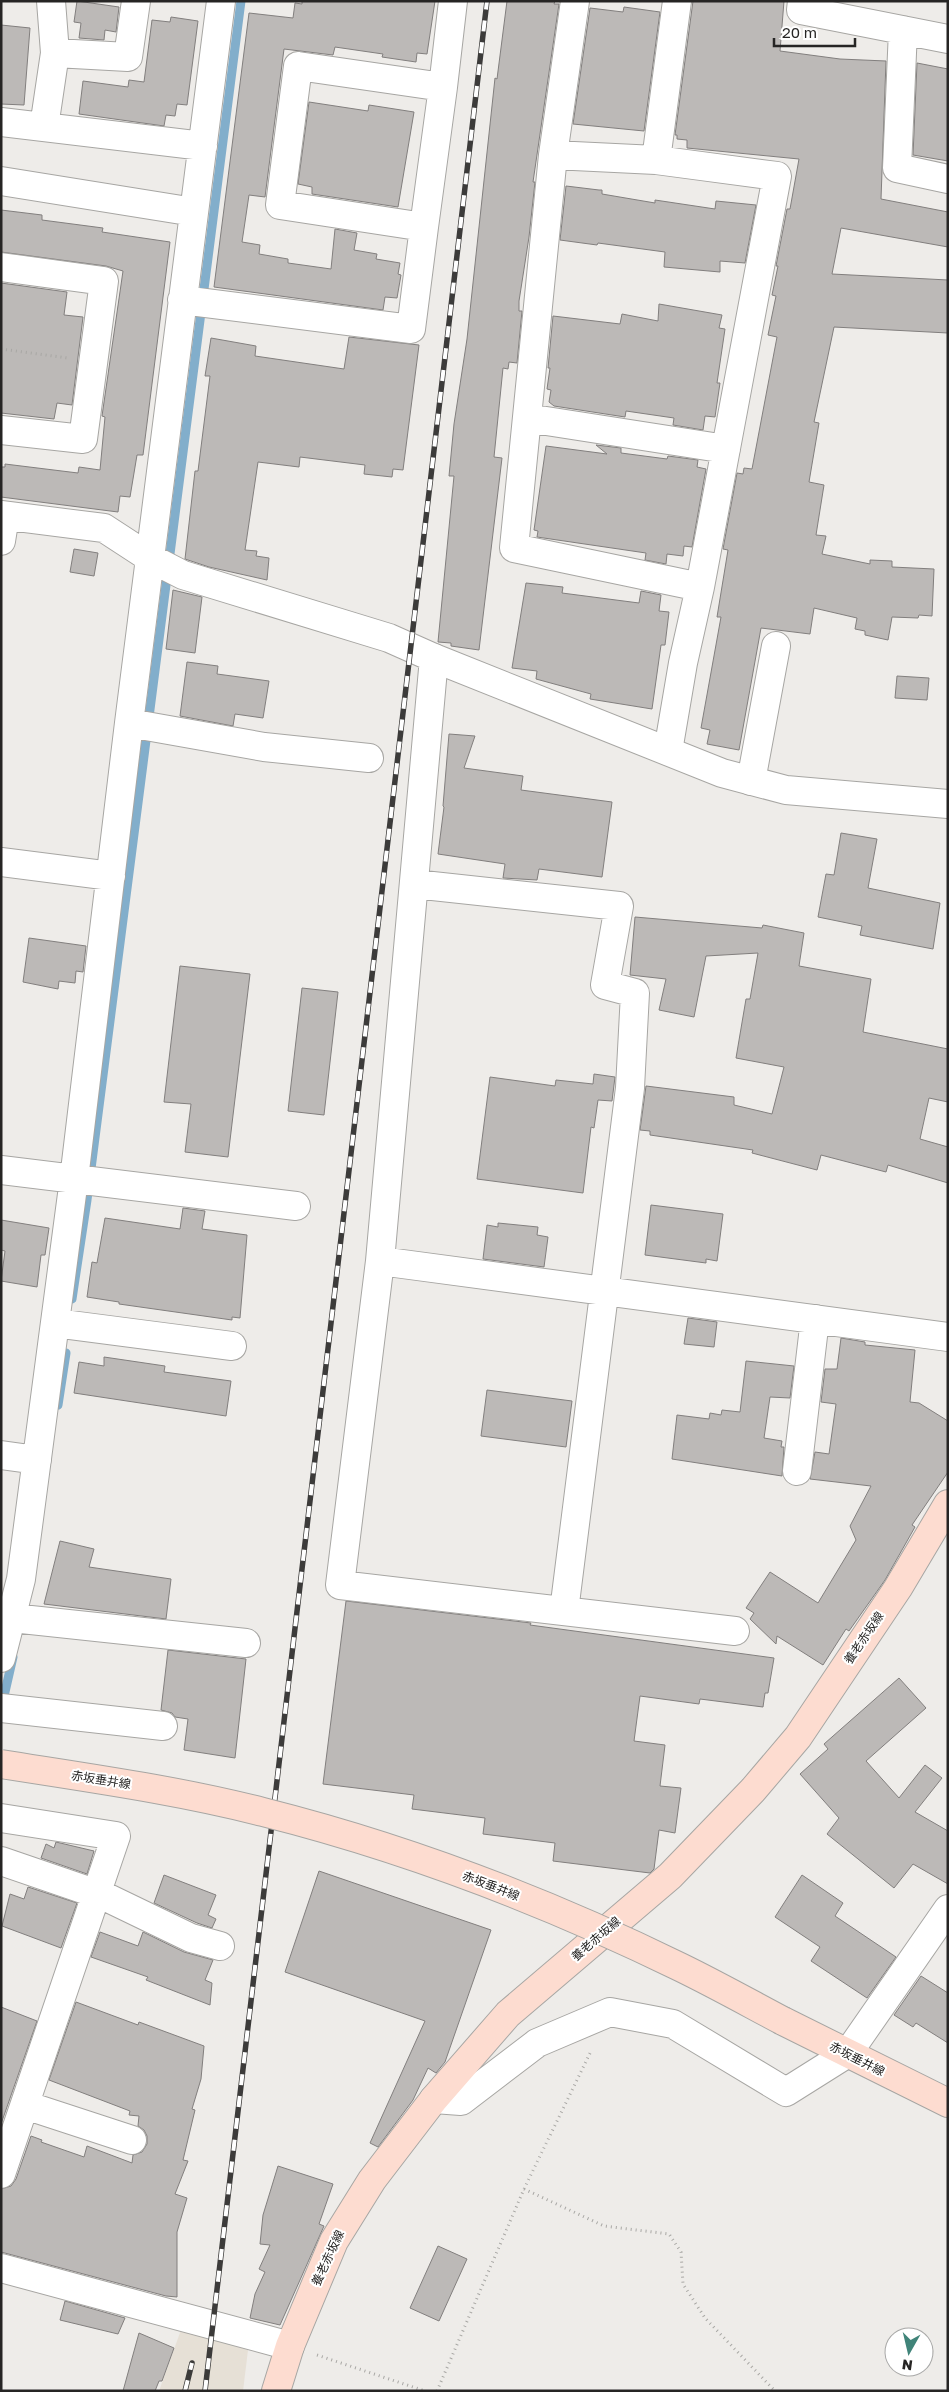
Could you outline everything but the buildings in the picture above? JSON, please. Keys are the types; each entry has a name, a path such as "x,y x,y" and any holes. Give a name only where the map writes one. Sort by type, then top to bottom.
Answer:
{"main road":[{"name":"養老赤坂線","path":"276,2391 290,2346 334,2241 372,2180 434,2099 508,2014 670,1876 753,1790 803,1729 898,1588 948,1504"},
{"name":"赤坂垂井線","path":"1,1764 168,1791 264,1812 373,1844 486,1882 680,1966 783,2021 948,2103"}],"street":[{"path":"44,127 55,53 51,1"},
{"path":"55,53 128,57 136,1"},
{"path":"1,1658 20,1619 21,1579 54,1323 84,1180 111,876 141,725 153,558 221,1"},
{"path":"186,300 412,329 454,1"},
{"path":"575,1 553,155 514,548 700,587"},
{"path":"656,160 677,1"},
{"path":"802,1 801,10 948,39"},
{"path":"903,30 897,168 948,179"},
{"path":"424,227 280,205 298,66 443,88"},
{"path":"1,122 203,146"},
{"path":"553,155 656,160 776,176 700,587 683,662 668,751"},
{"path":"1,181 194,212"},
{"path":"1,267 104,281 83,439 1,430"},
{"path":"527,418 726,449"},
{"path":"2,524 104,528 180,573 390,638 434,658 722,773 786,790 948,804"},
{"path":"751,781 776,646"},
{"path":"434,658 380,1261 340,1585 734,1631"},
{"path":"141,725 264,747 369,758"},
{"path":"1,862 111,876"},
{"path":"414,884 619,906 605,985 635,993 630,1088 564,1611"},
{"path":"1,1170 296,1206"},
{"path":"380,1261 948,1337"},
{"path":"797,1471 815,1319"},
{"path":"54,1323 232,1346"},
{"path":"1,1455 37,1460"},
{"path":"20,1619 246,1643"},
{"path":"8,1709 163,1726"},
{"path":"1,1818 116,1836 1,2174"},
{"path":"1,1861 97,1894 191,1938 220,1946"},
{"path":"434,2099 461,2101 537,2043 610,2012 673,2024 786,2092 848,2053 948,1909"},
{"path":"25,2105 132,2140"},
{"path":"1,2268 290,2346"}],"path":[{"path":"1,349 93,361"},
{"path":"438,2391 524,2188 610,2012"},
{"path":"524,2188 604,2226 669,2234 681,2252 683,2284 705,2318 775,2391"},
{"path":"290,2346 375,2372 425,2391"}],"shaded area":[{"path":"181,2330 248,2350 243,2391 159,2391"}],"waterway":[{"path":"72,1299 87,1200 241,1"},
{"path":"58,1405 66,1353"},
{"path":"2,1705 13,1657"}],"railway":[{"path":"205,2391 487,1"},
{"path":"185,2391 192,2363"}]}
